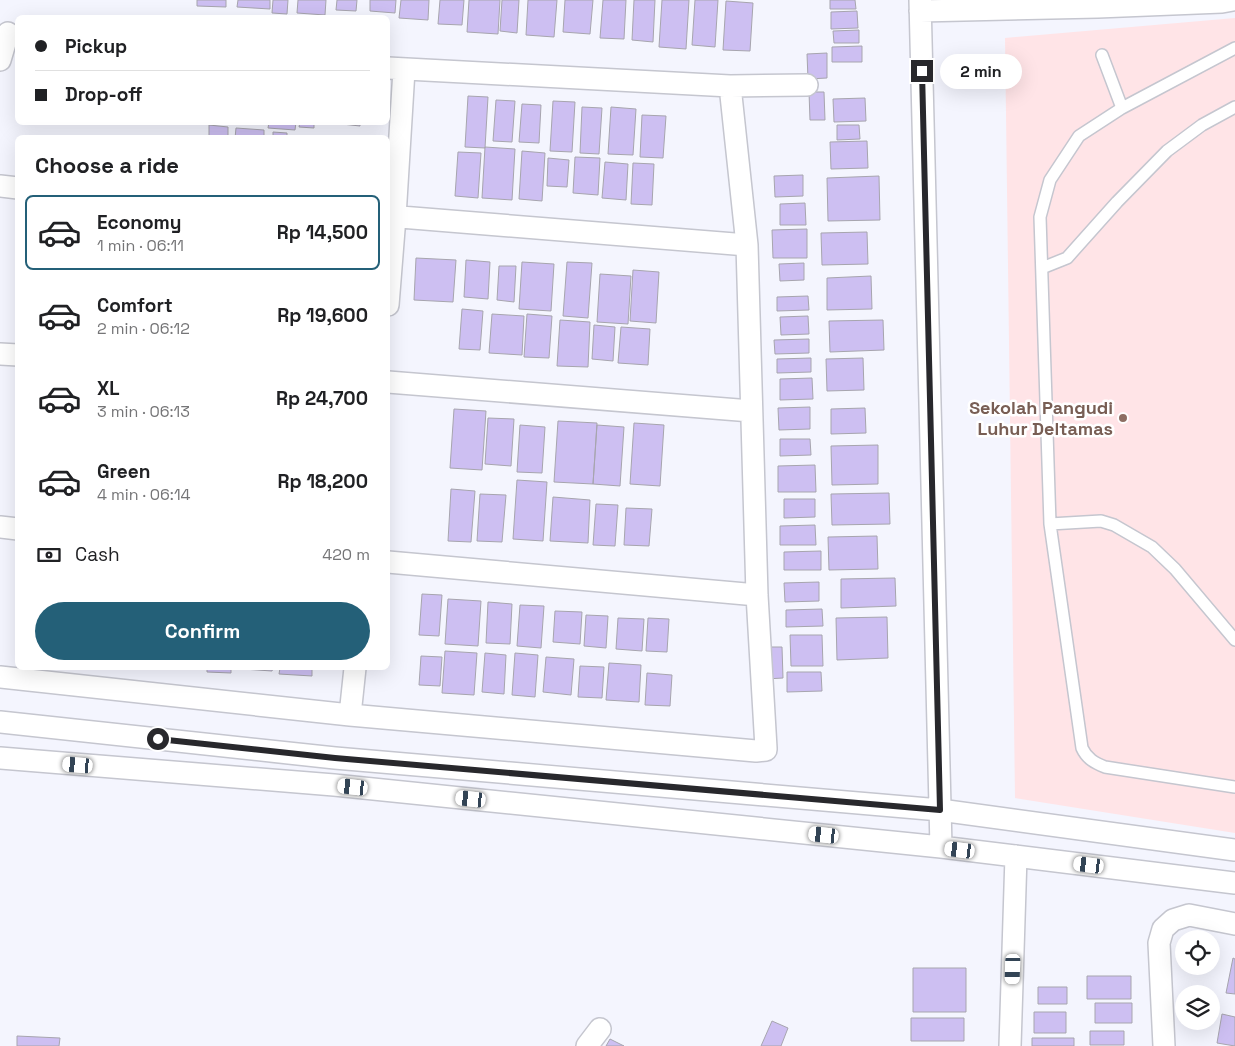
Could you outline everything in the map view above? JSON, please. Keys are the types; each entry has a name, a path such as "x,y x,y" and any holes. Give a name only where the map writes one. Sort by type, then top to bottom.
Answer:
{"street":[{"path":"941,847 920,6 1098,7 1233,0"},
{"path":"0,60 9,33"},
{"path":"390,260 396,69 730,86 806,85"},
{"path":"0,676 350,715 763,751 766,748 757,595 747,246 730,86"},
{"path":"0,186 15,188"},
{"path":"392,216 747,246"},
{"path":"0,354 15,355"},
{"path":"390,382 752,411"},
{"path":"0,527 15,529"},
{"path":"390,562 757,595"},
{"path":"350,715 355,670"},
{"path":"0,722 335,758 940,810 1235,850"},
{"path":"0,758 334,785 941,847 1235,883"},
{"path":"334,785 335,758"},
{"path":"1010,1046 1016,856"},
{"path":"1164,1046 1159,943 1163,929 1173,920 1189,915 1235,924"},
{"path":"587,1046 600,1029"}],"lane":[{"path":"1235,48 1122,108 1079,136 1050,180 1040,216 1050,524 1081,739 1085,754 1089,760 1105,767 1235,787"},
{"path":"1102,55 1122,108"},
{"path":"1042,268 1067,258 1117,202 1167,152 1202,125 1235,107"},
{"path":"1050,524 1101,521 1114,525 1152,547 1175,569 1235,640"}],"shaded area":[{"name":"Sekolah Pangudi Luhur Deltamas","path":"1235,18 1235,833 1015,798 1005,38"}],"building":[{"path":"197,0 226,0 226,7 197,6"},
{"path":"238,0 270,0 270,9 237,7"},
{"path":"273,0 288,0 287,14 272,13"},
{"path":"298,0 326,0 325,15 297,13"},
{"path":"337,0 357,0 356,11 336,10"},
{"path":"370,0 396,0 395,13 370,11"},
{"path":"401,0 429,0 428,20 399,18"},
{"path":"440,0 464,0 462,25 438,24"},
{"path":"469,0 500,0 498,34 467,32"},
{"path":"502,0 519,0 517,33 500,31"},
{"path":"528,0 557,0 554,37 526,35"},
{"path":"565,0 593,0 590,34 563,32"},
{"path":"603,0 626,0 624,39 600,38"},
{"path":"634,0 655,0 653,42 632,40"},
{"path":"662,0 689,0 686,49 659,47"},
{"path":"695,0 718,0 715,47 692,45"},
{"path":"830,0 855,0 856,9 830,9"},
{"path":"726,1 753,3 750,51 723,50"},
{"path":"857,11 858,28 831,29 831,12"},
{"path":"859,30 859,43 834,43 833,31"},
{"path":"862,46 862,62 832,62 832,47"},
{"path":"827,53 827,78 808,79 807,54"},
{"path":"809,92 824,92 825,120 810,120"},
{"path":"468,96 488,97 485,148 465,147"},
{"path":"865,98 866,121 834,122 833,99"},
{"path":"496,100 515,101 512,142 493,141"},
{"path":"553,101 575,102 572,152 550,151"},
{"path":"522,104 541,105 539,143 519,142"},
{"path":"582,107 602,108 599,154 580,153"},
{"path":"611,107 636,109 633,155 608,154"},
{"path":"642,115 666,116 663,158 640,157"},
{"path":"209,125 228,127 228,135 209,135"},
{"path":"268,125 296,125 295,130 268,128"},
{"path":"299,125 314,125 314,128 299,127"},
{"path":"837,125 859,125 860,139 837,140"},
{"path":"236,128 264,130 264,135 235,135"},
{"path":"273,132 287,133 287,135 273,135"},
{"path":"867,141 868,168 831,169 830,142"},
{"path":"485,147 515,149 512,200 482,198"},
{"path":"522,151 545,153 542,201 519,199"},
{"path":"458,152 481,153 478,198 455,196"},
{"path":"575,157 600,158 598,195 573,193"},
{"path":"548,158 569,160 567,187 547,186"},
{"path":"605,162 628,164 626,200 602,198"},
{"path":"633,163 654,164 652,205 631,204"},
{"path":"803,175 803,196 775,197 774,176"},
{"path":"879,176 880,220 828,221 827,178"},
{"path":"805,203 806,225 780,225 780,204"},
{"path":"807,229 807,258 773,258 772,230"},
{"path":"867,232 868,264 822,265 821,233"},
{"path":"416,258 456,260 453,302 414,300"},
{"path":"466,260 490,262 488,299 464,297"},
{"path":"522,262 554,264 551,311 519,309"},
{"path":"567,262 592,263 588,318 563,316"},
{"path":"804,263 804,280 780,281 779,264"},
{"path":"499,266 516,266 514,302 497,300"},
{"path":"633,270 659,272 656,323 630,321"},
{"path":"600,274 631,276 628,324 597,322"},
{"path":"871,276 872,309 827,310 827,278"},
{"path":"808,296 809,310 777,311 777,297"},
{"path":"462,309 483,311 480,350 459,349"},
{"path":"492,314 524,316 522,355 489,353"},
{"path":"527,314 552,316 549,358 524,357"},
{"path":"808,316 809,334 781,335 780,317"},
{"path":"560,320 590,322 588,367 557,366"},
{"path":"883,320 884,350 830,352 829,321"},
{"path":"594,325 615,327 613,361 592,359"},
{"path":"621,327 650,329 648,365 618,363"},
{"path":"809,339 809,353 775,354 774,340"},
{"path":"811,358 811,372 777,373 777,359"},
{"path":"863,358 864,390 827,391 826,359"},
{"path":"812,378 813,399 780,400 780,379"},
{"path":"810,407 810,429 779,430 778,408"},
{"path":"865,408 866,433 831,434 831,409"},
{"path":"454,409 486,411 482,470 450,468"},
{"path":"488,418 514,419 511,466 485,464"},
{"path":"558,421 597,423 593,484 554,482"},
{"path":"634,423 664,425 660,486 630,484"},
{"path":"520,425 545,427 542,473 517,472"},
{"path":"597,425 624,427 620,486 593,484"},
{"path":"780,439 810,439 811,455 780,456"},
{"path":"878,445 878,484 832,485 831,446"},
{"path":"815,465 816,492 778,492 778,466"},
{"path":"517,480 547,482 543,541 513,539"},
{"path":"451,489 475,491 471,542 448,541"},
{"path":"889,493 890,524 832,525 831,494"},
{"path":"480,494 506,495 502,542 477,541"},
{"path":"553,497 590,500 588,543 550,541"},
{"path":"784,499 815,499 815,517 784,518"},
{"path":"596,504 618,505 615,546 593,545"},
{"path":"626,508 652,509 649,546 624,545"},
{"path":"815,525 816,545 780,545 780,526"},
{"path":"877,536 878,569 829,570 828,537"},
{"path":"821,551 821,570 784,570 784,552"},
{"path":"895,578 896,606 841,608 841,579"},
{"path":"819,582 819,601 785,602 784,583"},
{"path":"422,594 442,595 439,636 419,635"},
{"path":"448,599 481,601 478,646 445,644"},
{"path":"488,602 512,604 510,644 486,643"},
{"path":"520,605 544,606 541,648 517,646"},
{"path":"822,609 823,626 786,627 786,610"},
{"path":"555,611 582,612 580,644 553,642"},
{"path":"586,615 608,616 606,648 584,646"},
{"path":"887,617 888,658 837,660 836,618"},
{"path":"618,618 644,619 642,651 616,649"},
{"path":"648,618 669,619 667,652 646,651"},
{"path":"790,635 822,635 823,666 791,666"},
{"path":"765,647 782,647 783,678 766,679"},
{"path":"445,651 477,653 474,695 442,693"},
{"path":"485,653 506,655 504,694 482,692"},
{"path":"515,653 538,655 535,697 512,695"},
{"path":"421,656 442,657 440,686 419,685"},
{"path":"546,657 574,659 571,695 543,692"},
{"path":"609,663 641,665 639,702 606,700"},
{"path":"580,666 604,667 602,698 578,697"},
{"path":"207,670 231,670 231,673 207,672"},
{"path":"280,670 312,670 312,676 279,674"},
{"path":"787,672 821,672 822,691 787,692"},
{"path":"647,673 672,675 670,706 645,705"},
{"path":"1233,958 1235,959 1235,994 1226,993"},
{"path":"913,968 966,968 966,1012 913,1012"},
{"path":"1087,976 1131,976 1131,999 1087,999"},
{"path":"1038,987 1067,987 1067,1004 1038,1004"},
{"path":"1095,1003 1132,1003 1132,1023 1095,1023"},
{"path":"1034,1012 1066,1012 1066,1033 1034,1033"},
{"path":"1222,1014 1235,1017 1235,1046 1217,1043"},
{"path":"911,1018 964,1018 964,1041 911,1041"},
{"path":"772,1021 788,1028 781,1046 761,1046"},
{"path":"1090,1031 1124,1031 1124,1045 1090,1045"},
{"path":"17,1036 60,1038 59,1046 17,1046"},
{"path":"1032,1038 1074,1038 1074,1046 1032,1046"},
{"path":"610,1039 624,1046 606,1046"}],"place":[{"name":"Sekolah Pangudi Luhur Deltamas","path":"1123,418"}],"route":[{"path":"158,739 335,758 940,810 922,71"}]}
